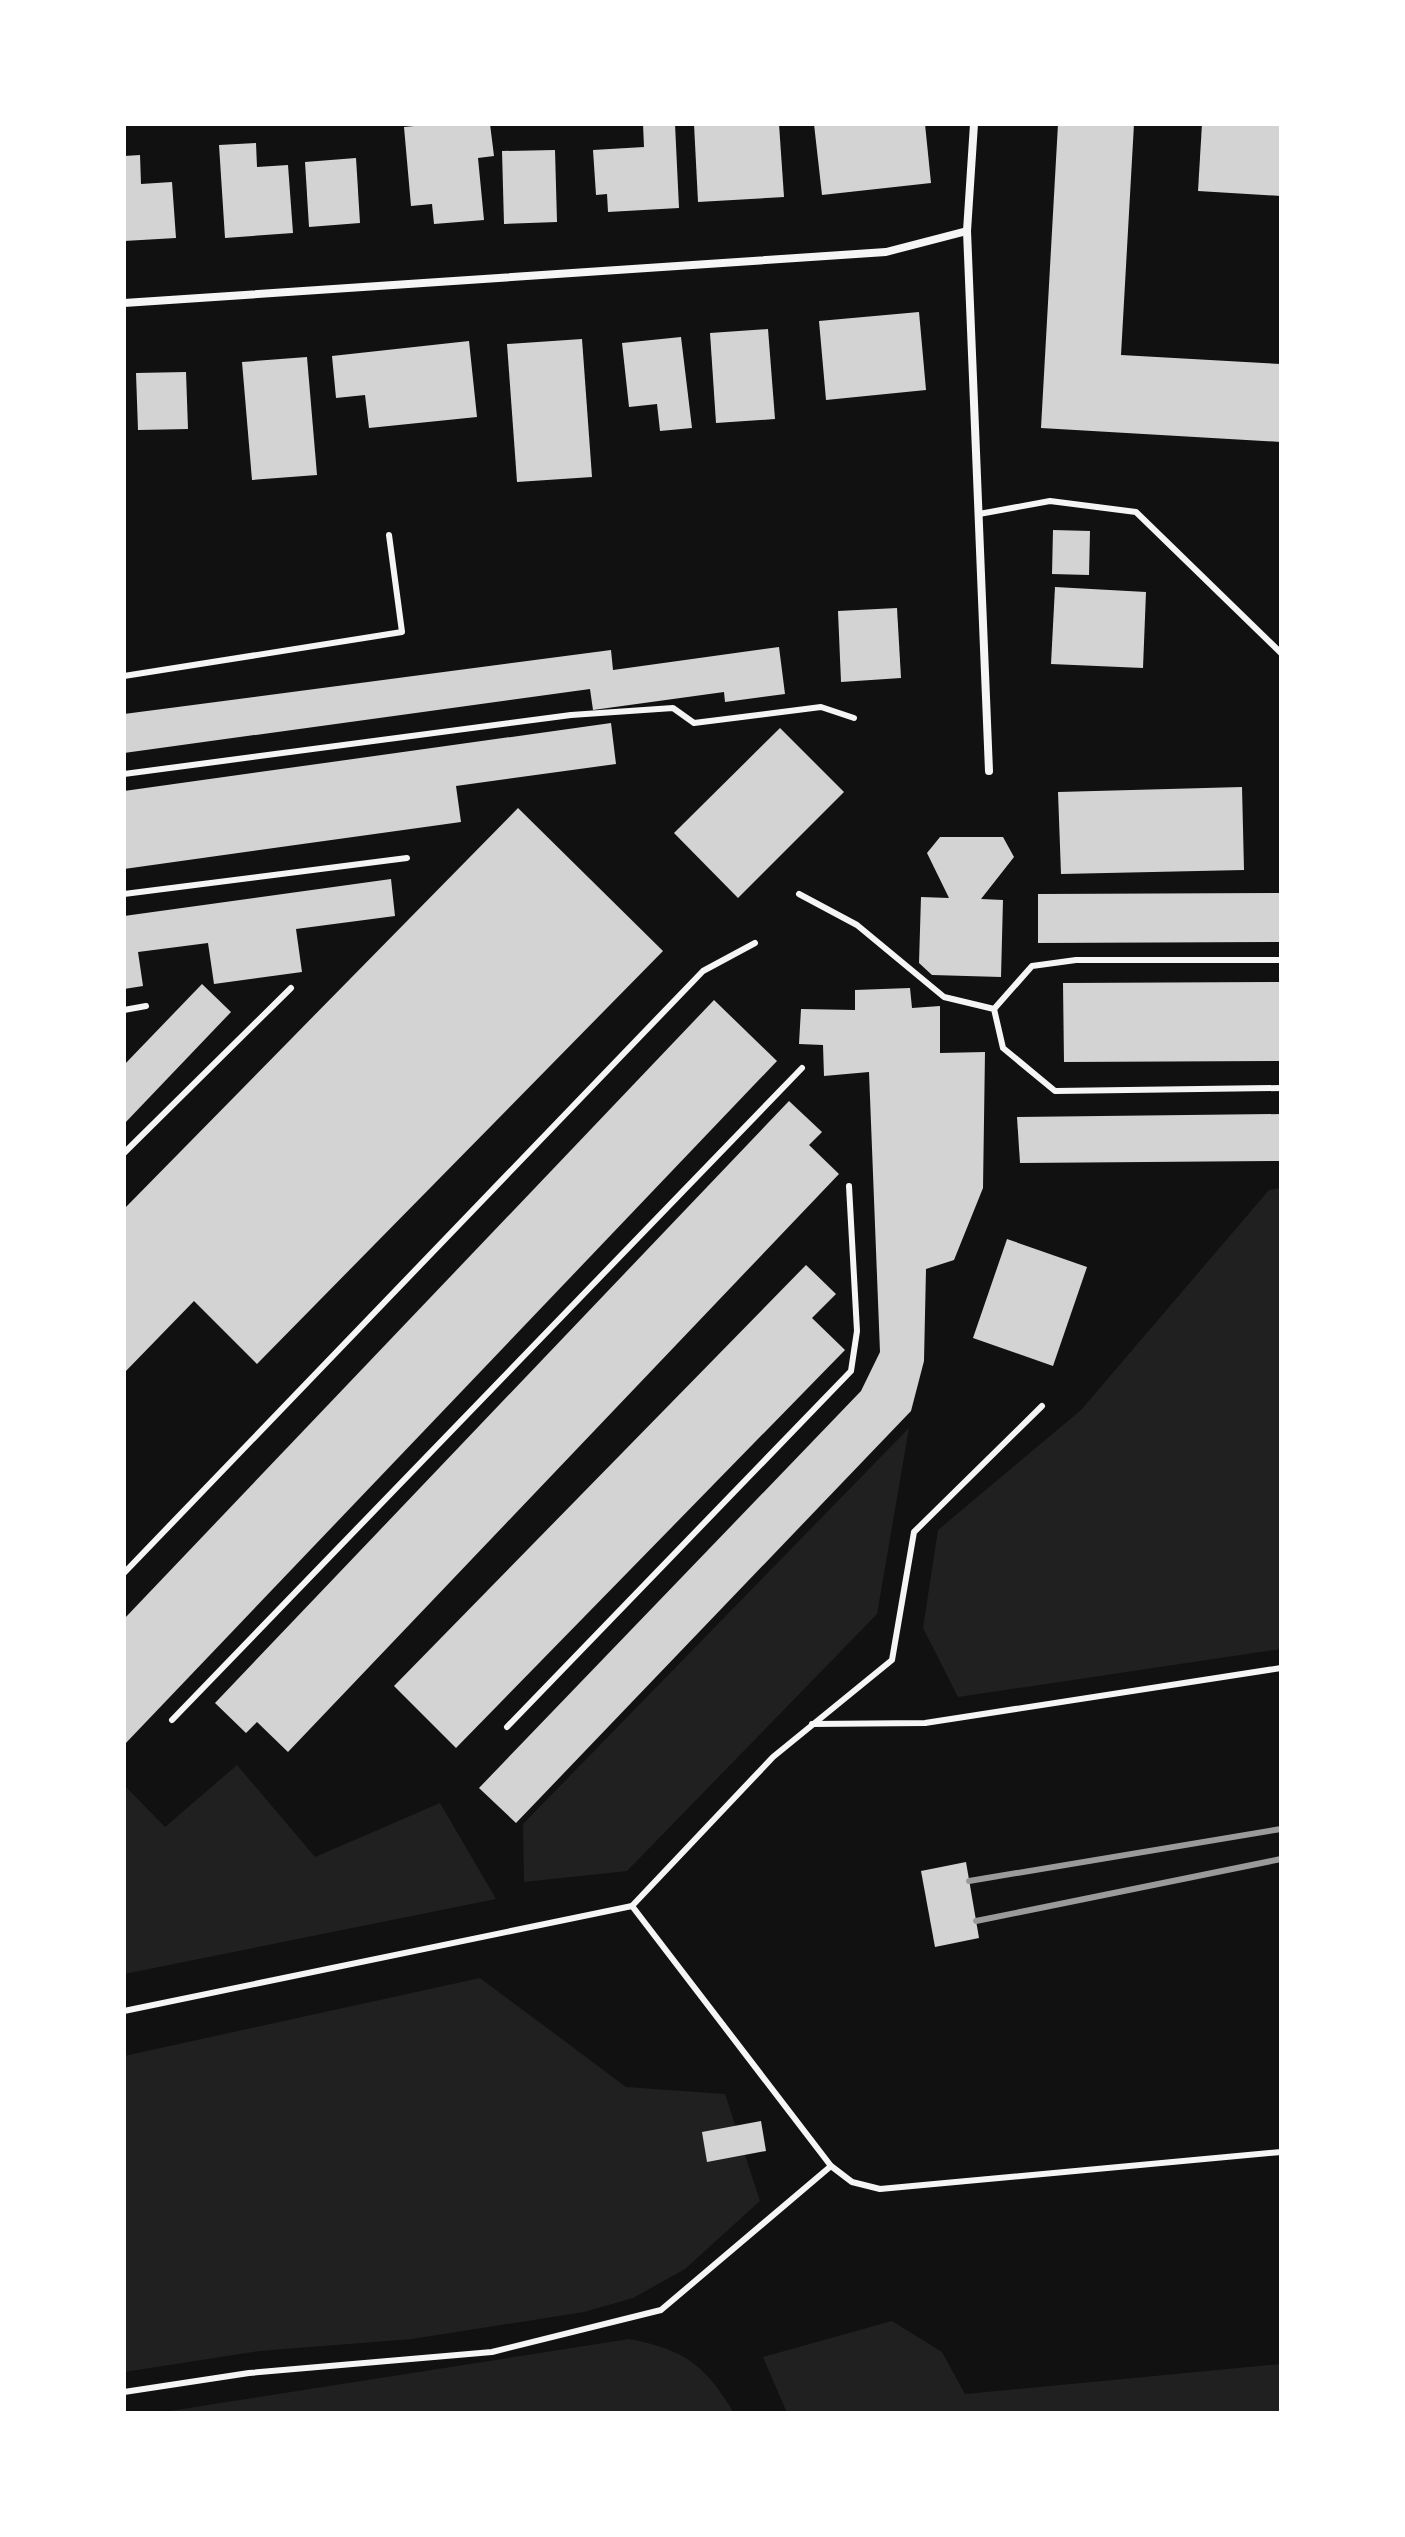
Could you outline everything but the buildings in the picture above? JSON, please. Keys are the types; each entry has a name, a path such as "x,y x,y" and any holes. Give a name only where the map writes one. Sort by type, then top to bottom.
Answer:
{"street":[{"path":"974,124 967,231 989,771"},
{"path":"124,303 886,252 967,231"}],"lane":[{"path":"979,514 1050,501 1136,512 1281,653"},
{"path":"124,676 402,632 389,535"},
{"path":"124,774 571,715 673,708 694,723 821,707 854,718"},
{"path":"124,894 407,858"},
{"path":"799,894 857,925 944,997 994,1009"},
{"path":"126,1568 703,971 755,943"},
{"path":"994,1009 1032,966 1076,960 1281,960"},
{"path":"124,1153 291,988"},
{"path":"124,1010 146,1006"},
{"path":"994,1009 1003,1048 1055,1091 1281,1088"},
{"path":"172,1720 802,1068"},
{"path":"507,1727 851,1371 857,1331 849,1186"},
{"path":"124,2011 632,1906 773,1757 892,1660 914,1532 1042,1406"},
{"path":"812,1724 925,1723 1281,1668"},
{"path":"632,1906 831,2166 852,2182 880,2189 1281,2152"},
{"path":"124,2392 249,2373 492,2352 661,2310 831,2166"}],"shaded area":[{"path":"1281,1188 1281,1649 958,1697 923,1628 938,1530 1081,1410 1269,1190"},
{"path":"909,1428 877,1614 627,1871 524,1882 523,1824"},
{"path":"237,1765 315,1857 440,1803 496,1899 124,1974 124,1785 165,1827"},
{"path":"480,1978 626,2087 725,2094 760,2201 685,2269 633,2298 584,2312 412,2339 259,2351 124,2372 124,2056"},
{"path":"892,2321 942,2352 965,2394 1281,2364 1281,2413 787,2413 763,2357"},
{"path":"629,2339 665,2348 691,2362 713,2382 734,2413 157,2413"}],"railway":[{"path":"969,1881 1281,1829"},
{"path":"976,1921 1281,1859"}]}
